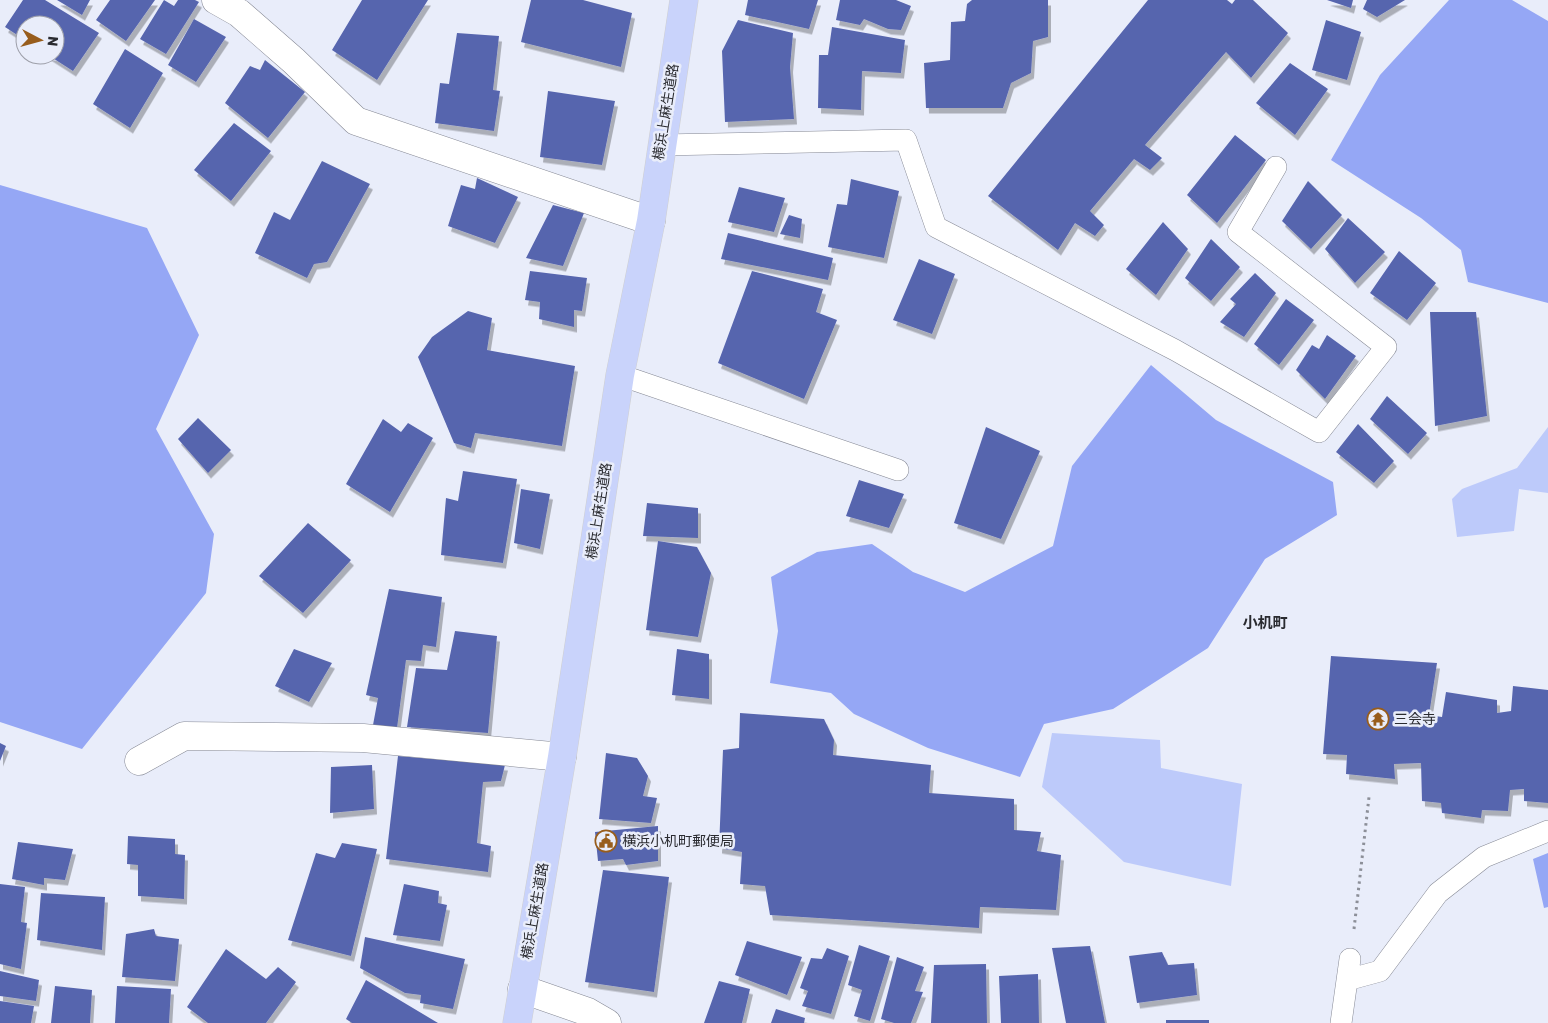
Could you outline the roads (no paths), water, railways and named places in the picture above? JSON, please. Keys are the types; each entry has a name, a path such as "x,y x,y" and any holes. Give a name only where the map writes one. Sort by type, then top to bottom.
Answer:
{"main road":[{"name":"横浜上麻生道路","path":"517,1023 562,758 620,375 651,221 684,0"}],"street":[{"path":"216,0 239,13 294,61 356,121 651,221"},
{"path":"139,761 184,736 363,738 562,758"},
{"path":"522,990 588,1012 607,1023"}],"lane":[{"path":"661,145 906,140 936,227 1175,350 1319,432 1386,347 1238,232 1276,167"},
{"path":"620,375 898,470"},
{"path":"1347,980 1380,971 1438,893 1484,856 1548,832"},
{"path":"1341,1023 1350,959"}],"place":[{"name":"三会寺","path":"1378,719"},
{"name":"横浜小机町郵便局","path":"606,841"}],"district":[{"name":"小机町","path":"1265,623"}]}
